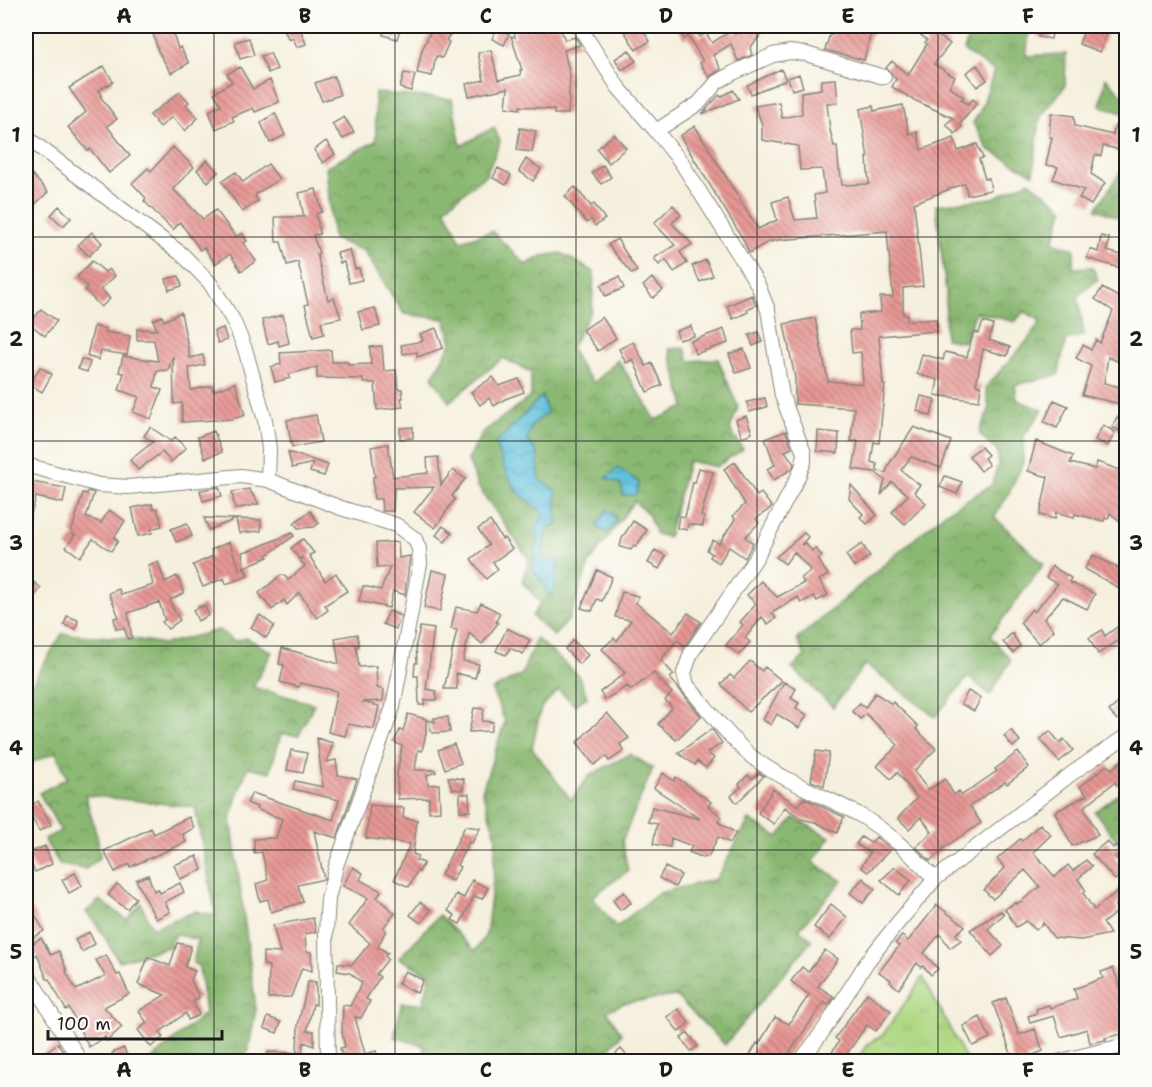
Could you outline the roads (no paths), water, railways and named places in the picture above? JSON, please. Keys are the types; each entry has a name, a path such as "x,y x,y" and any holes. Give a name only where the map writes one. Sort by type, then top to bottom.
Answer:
{"street":[{"path":"579,26 618,87 681,162 758,285 768,310 782,396 804,453 804,462 798,477 756,558 691,653 684,673 687,685 751,756 859,814 905,849 935,879"},
{"path":"656,131 699,104 717,82 773,55 790,52 806,54 884,77"},
{"path":"26,137 183,255 210,283 233,320 245,349 265,420 269,449 268,480"},
{"path":"26,465 99,485 128,487 241,476 268,480 341,508 396,525 415,539 419,549 420,564 393,707 336,866 328,899 326,932 328,1062"},
{"path":"800,1062 867,962 935,879 1071,774 1126,736"},
{"path":"26,972 81,1062"},
{"path":"1058,1062 1126,1045"}],"water":[{"path":"542,396 547,413 532,425 527,440 538,454 539,479 556,491 557,525 547,528 542,557 559,561 553,595 547,595 546,588 532,568 538,539 535,527 545,515 516,490 506,473 495,444"},
{"path":"618,468 639,482 636,495 623,495 621,484 606,478"},
{"path":"607,509 617,518 607,534 597,526"}]}
